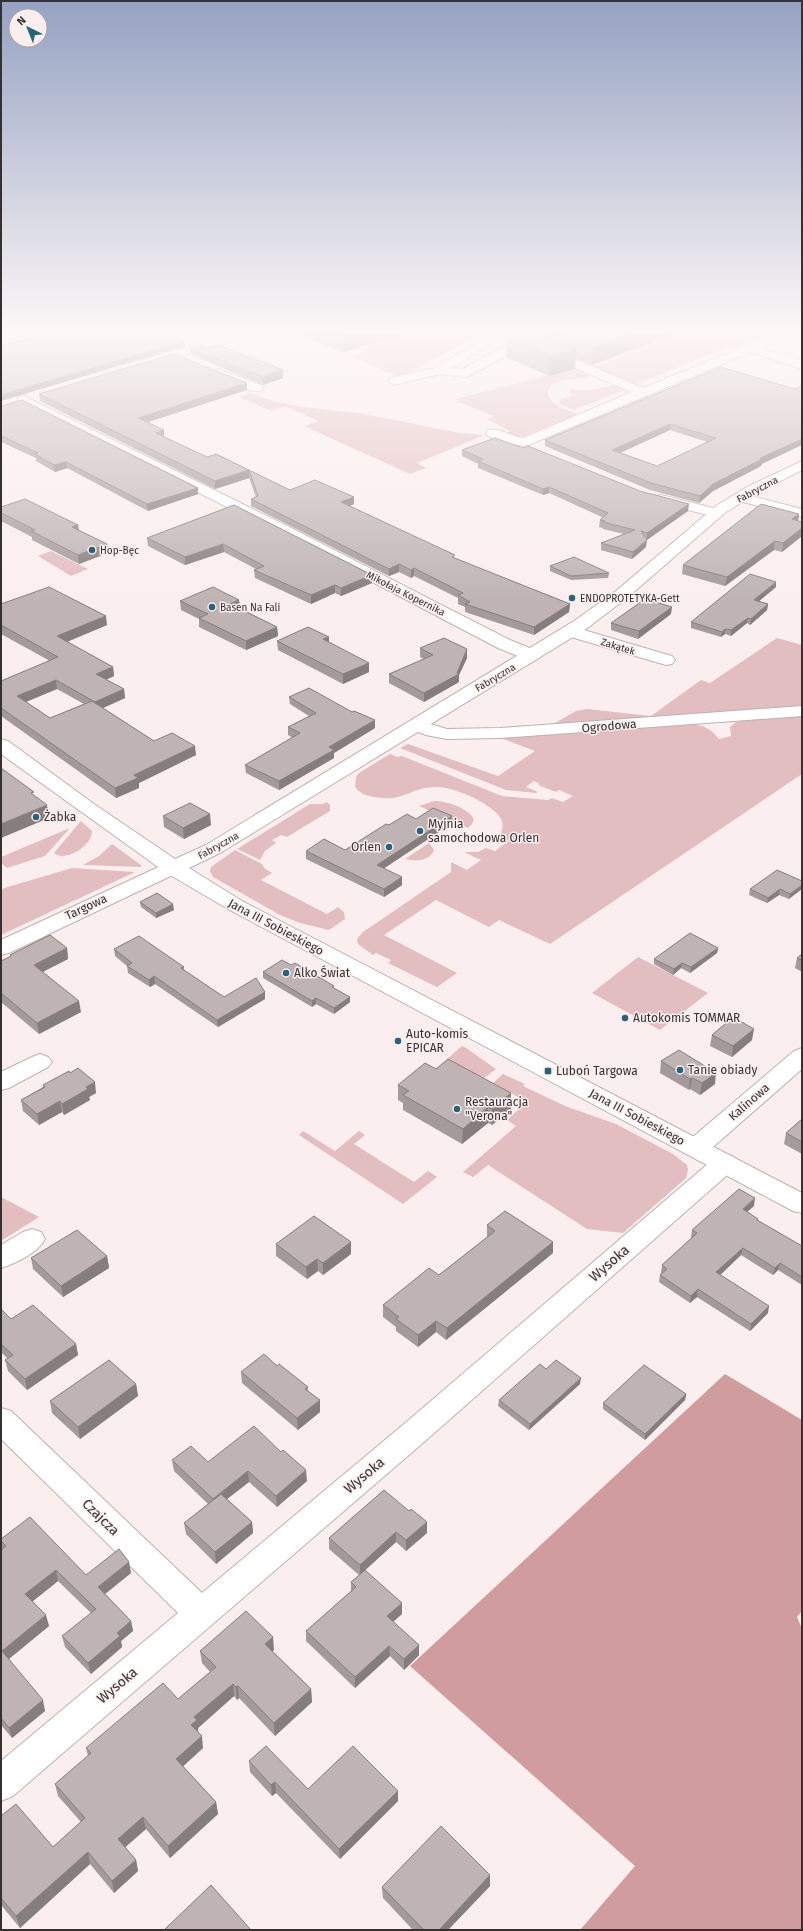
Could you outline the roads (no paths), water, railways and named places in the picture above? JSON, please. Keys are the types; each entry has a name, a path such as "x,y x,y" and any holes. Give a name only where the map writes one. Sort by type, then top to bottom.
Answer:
{"street":[{"name":"Mikołaja Kopernika","path":"69,422 284,530 504,644 531,655"},
{"path":"493,433 514,441 526,442 532,438 572,422"},
{"path":"526,442 529,447 539,451"},
{"name":"Fabryczna","path":"172,868 213,849 570,631 622,594 716,513 740,497 802,465"},
{"path":"651,495 716,513"},
{"path":"740,497 802,513"},
{"name":"Zakątek","path":"570,631 666,660"},
{"name":"Ogrodowa","path":"416,725 432,731 448,734 500,733 802,711"},
{"name":"Jana III Sobieskiego","path":"1,745 120,833 172,868 279,929 802,1204"},
{"name":"Targowa","path":"1,948 172,868"},
{"name":"Kalinowa","path":"696,1148 802,1056"},
{"path":"1,1082 40,1062"},
{"name":"Wysoka","path":"1,1784 414,1433 725,1163"},
{"path":"1,1258 32,1239"},
{"name":"Czajcza","path":"1,1420 201,1614"}],"place":[{"name":"Hop-Bęc","path":"92,550"},
{"name":"ENDOPROTETYKA-Gett","path":"572,598"},
{"name":"Basen Na Fali","path":"212,607"},
{"name":"Żabka","path":"36,817"},
{"name":"Myjnia samochodowa Orlen","path":"420,831"},
{"name":"Orlen","path":"389,847"},
{"name":"Alko Świat","path":"286,973"},
{"name":"Autokomis TOMMAR","path":"625,1018"},
{"name":"Auto-komis EPICAR","path":"398,1041"},
{"name":"Tanie obiady","path":"680,1070"},
{"name":"Luboń Targowa","path":"548,1071"},
{"name":"Restauracja \"Verona\"","path":"457,1109"}]}
